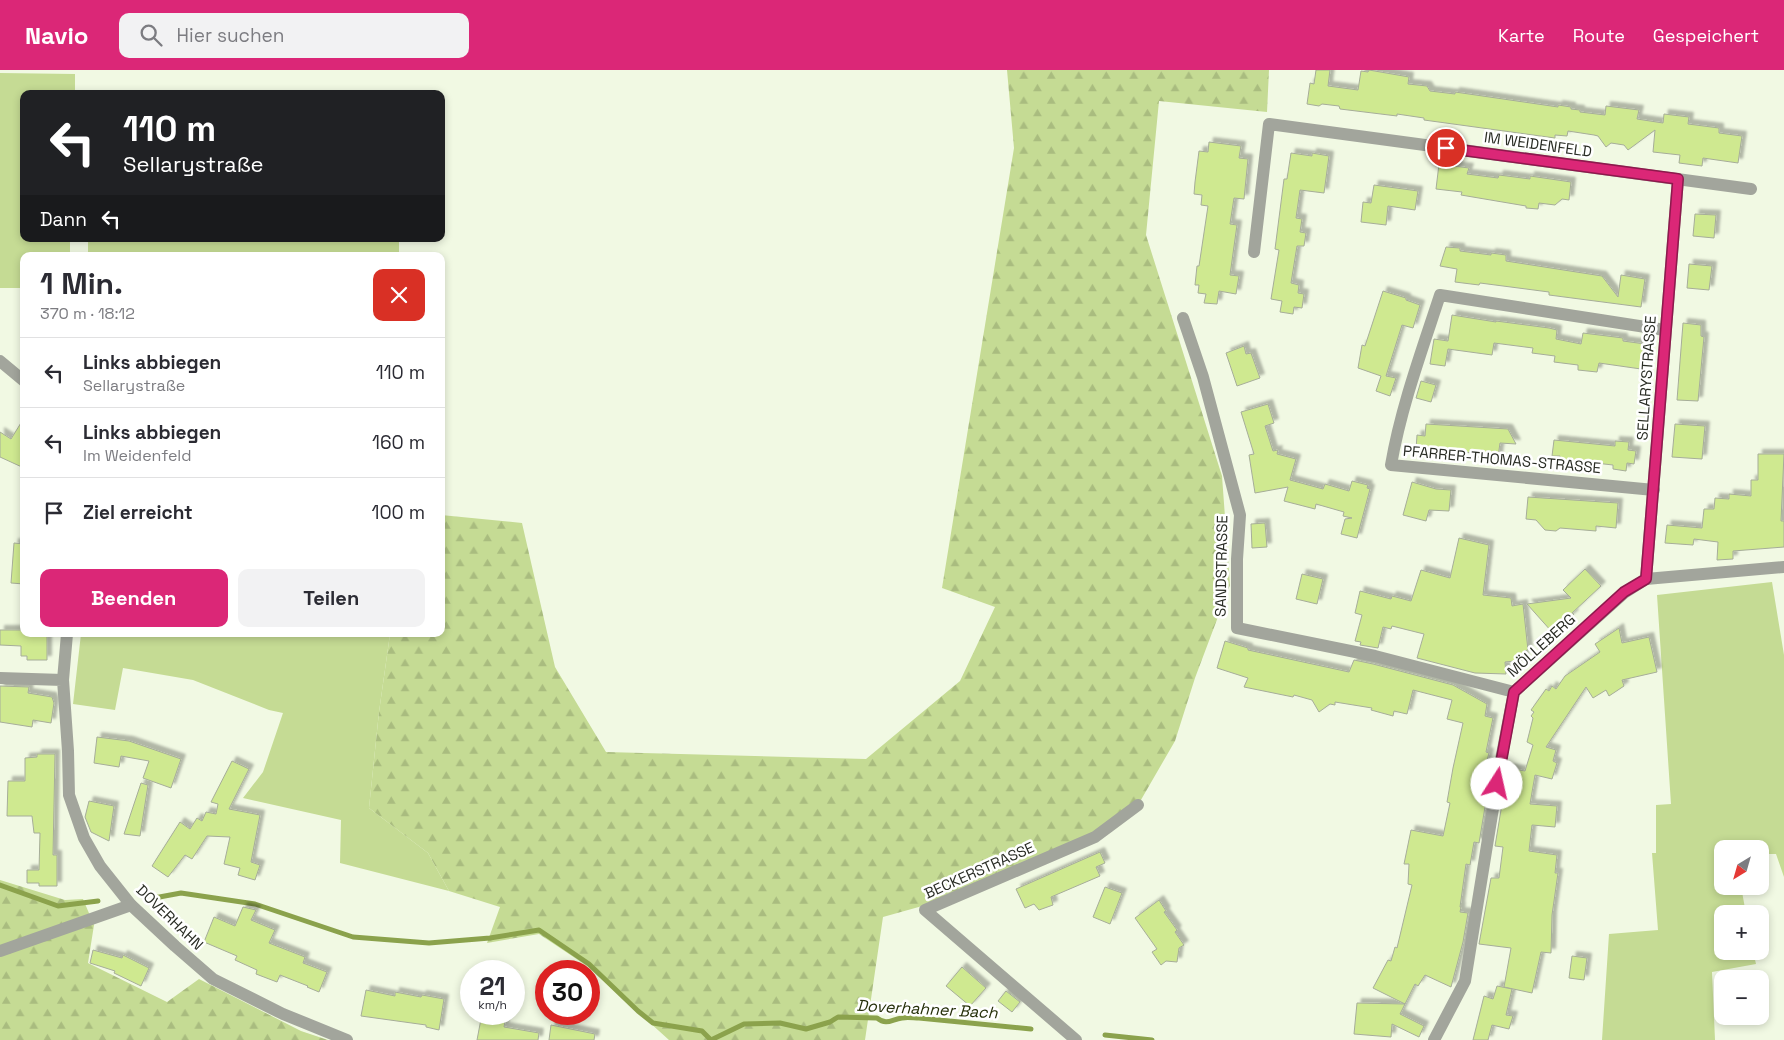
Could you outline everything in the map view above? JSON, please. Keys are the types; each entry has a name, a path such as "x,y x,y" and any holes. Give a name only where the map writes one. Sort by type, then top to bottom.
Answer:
{"street":[{"name":"IM WEIDENFELD","path":"1254,252 1270,124 1751,189"},
{"name":"SELLARYSTRASSE","path":"1646,579 1678,179"},
{"name":"PFARRER-THOMAS-STRASSE","path":"1654,490 1391,465 1394,447 1440,295 1665,330"},
{"name":"SANDSTRASSE","path":"1182,318 1203,377 1240,516 1236,628 1376,656 1514,692"},
{"path":"0,361 20,378"},
{"name":"MÖLLEBERG","path":"1434,1040 1465,981 1500,765 1514,692 1624,592 1646,579 1784,567"},
{"name":"DOVERHAHN","path":"66,637 63,680 69,795 84,838 100,866 131,905 213,978 283,1014 347,1040"},
{"path":"0,678 63,680"},
{"name":"BECKERSTRASSE","path":"1076,1040 925,910 1095,836 1138,805"},
{"path":"0,951 131,905"}],"green space":[{"path":"1007,70 1269,70 1267,112 1159,101 1146,235 1222,476 1230,585 1195,678 1175,741 1138,805 1095,837 958,896 883,917 865,1040 669,1040 600,978 600,960 578,960 539,934 487,943 500,907 449,891 428,853 369,808 379,712 390,637 445,637 445,515 522,523 555,667 606,752 866,759 960,681 995,607 942,588 1014,148"},
{"path":"0,73 75,74 75,90 20,90 20,242 70,242 70,252 20,252 20,288 0,288"},
{"path":"88,242 399,242 399,252 88,252"},
{"path":"1772,582 1784,655 1784,877 1776,854 1769,854 1769,840 1714,840 1714,895 1743,895 1744,905 1714,905 1714,960 1755,960 1756,964 1714,970 1712,972 1715,1040 1602,1040 1609,934 1658,930 1652,853 1656,853 1656,805 1671,804 1657,595"},
{"path":"81,637 390,637 379,712 369,808 428,853 449,891 340,863 341,820 243,798 263,772 283,713 269,710 193,680 123,668 115,710 73,704"},
{"path":"0,880 65,900 83,899 94,925 88,963 167,1002 199,979 301,1031 328,1040 0,1040"}],"building":[{"path":"1316,70 1330,70 1328,86 1358,90 1361,71 1368,72 1369,70 1409,77 1408,84 1427,86 1430,91 1455,94 1455,92 1558,107 1558,105 1571,107 1571,109 1580,110 1580,112 1605,115 1606,106 1639,110 1637,119 1663,123 1664,114 1689,117 1688,124 1719,128 1719,133 1742,136 1738,163 1703,158 1702,166 1679,163 1680,155 1653,152 1655,130 1628,150 1624,145 1611,143 1606,147 1598,136 1568,131 1567,136 1555,135 1555,138 1424,120 1424,118 1397,114 1397,116 1340,109 1339,106 1307,104 1310,83 1314,84"},
{"path":"1209,142 1241,146 1239,158 1248,159 1244,199 1234,198 1230,224 1237,225 1230,275 1239,276 1236,294 1219,291 1217,304 1204,303 1206,294 1198,293 1199,285 1195,285 1208,206 1201,205 1202,195 1194,194 1195,182 1199,151 1208,152"},
{"path":"1291,153 1312,156 1312,153 1329,156 1324,193 1300,190 1296,218 1302,219 1300,232 1306,233 1304,246 1297,246 1291,283 1299,285 1298,293 1304,294 1302,308 1294,307 1293,314 1280,312 1282,301 1271,299 1279,250 1275,249 1284,179 1287,179"},
{"path":"1439,164 1469,168 1467,174 1498,178 1499,175 1530,179 1530,176 1571,182 1569,200 1562,199 1555,205 1539,203 1538,209 1461,195 1462,192 1436,189"},
{"path":"1374,185 1418,191 1415,210 1388,206 1386,225 1361,222 1363,202 1371,203"},
{"path":"1695,214 1716,215 1714,238 1693,236"},
{"path":"1446,247 1460,248 1460,251 1506,255 1506,261 1602,276 1618,297 1621,275 1645,279 1641,307 1549,295 1549,292 1480,283 1479,285 1455,282 1457,269 1440,266"},
{"path":"1689,264 1712,266 1709,290 1687,288"},
{"path":"1383,291 1406,298 1406,300 1420,305 1413,328 1402,325 1386,376 1396,378 1390,396 1376,391 1381,376 1358,368 1362,345 1365,346"},
{"path":"1452,315 1549,328 1557,330 1556,339 1581,344 1583,333 1623,338 1623,341 1645,344 1641,369 1599,363 1597,372 1578,370 1578,365 1554,362 1555,356 1532,353 1533,348 1494,343 1492,355 1448,349 1445,366 1430,364 1434,339 1448,341"},
{"path":"1683,323 1701,325 1701,336 1704,337 1698,401 1677,400"},
{"path":"1244,346 1246,354 1251,353 1260,378 1237,386 1226,353"},
{"path":"1421,381 1436,385 1431,402 1416,398"},
{"path":"1268,404 1274,423 1265,426 1273,451 1278,450 1277,454 1296,459 1290,480 1323,489 1325,484 1349,491 1352,481 1368,485 1367,488 1370,489 1357,538 1341,534 1345,519 1352,518 1343,516 1344,512 1316,504 1315,509 1284,501 1288,487 1255,493 1249,455 1254,454 1241,412"},
{"path":"20,424 20,466 0,457 0,432 11,439"},
{"path":"1426,424 1508,429 1516,444 1500,443 1498,457 1476,457 1473,453 1440,450 1440,454 1424,453 1424,451 1416,450 1417,435 1425,436"},
{"path":"1675,424 1705,426 1702,459 1672,457"},
{"path":"1554,440 1615,446 1615,441 1629,442 1628,450 1636,451 1634,464 1627,463 1626,471 1613,469 1613,465 1586,462 1585,466 1577,465 1577,468 1560,463 1560,456 1552,456"},
{"path":"1758,454 1784,454 1781,521 1784,521 1784,547 1733,551 1733,559 1717,560 1718,542 1694,539 1693,545 1665,543 1667,525 1702,528 1704,509 1714,509 1715,498 1729,499 1729,494 1751,496 1751,480 1758,480"},
{"path":"1412,482 1436,489 1451,490 1449,511 1429,510 1426,521 1403,515"},
{"path":"1528,497 1618,503 1616,528 1596,526 1596,531 1560,528 1556,531 1545,530 1536,520 1526,519"},
{"path":"1265,523 1267,547 1252,548 1251,524"},
{"path":"1459,538 1489,545 1483,595 1511,598 1512,606 1523,604 1528,650 1524,651 1524,660 1505,662 1506,674 1475,673 1417,658 1424,634 1392,626 1391,629 1383,627 1378,648 1360,645 1361,642 1355,641 1362,615 1355,613 1360,591 1391,599 1392,596 1411,601 1421,570 1450,578"},
{"path":"14,543 20,544 20,584 11,583"},
{"path":"1585,569 1601,586 1572,613 1574,614 1552,632 1527,604 1571,598 1563,590"},
{"path":"1302,574 1323,579 1317,604 1296,599"},
{"path":"1619,628 1622,643 1649,637 1657,672 1622,680 1624,686 1609,696 1606,690 1593,698 1586,687 1546,747 1556,750 1553,761 1557,763 1552,779 1535,775 1530,804 1557,806 1555,827 1532,825 1529,851 1557,855 1555,873 1558,873 1552,915 1551,953 1541,952 1532,993 1504,987 1511,948 1479,944 1491,878 1499,878 1503,847 1495,846 1508,768 1525,771 1533,745 1527,742 1533,718 1531,716 1534,712 1531,710 1546,689 1549,691 1552,686 1556,689 1565,676 1600,652 1595,644"},
{"path":"0,630 20,630 20,637 47,637 47,660 27,660 27,656 21,656 21,646 0,645"},
{"path":"1225,641 1248,648 1248,650 1349,672 1354,660 1373,664 1453,685 1487,704 1485,716 1493,718 1486,752 1489,753 1486,764 1492,765 1479,843 1474,842 1470,865 1466,864 1460,912 1468,913 1463,942 1451,987 1425,975 1418,986 1415,984 1405,1004 1373,988 1388,960 1391,961 1395,947 1397,948 1412,885 1408,884 1409,864 1404,864 1411,830 1443,836 1450,803 1447,802 1453,768 1463,723 1447,719 1452,700 1413,690 1407,714 1394,711 1393,716 1371,710 1372,708 1335,702 1335,705 1330,704 1319,712 1312,700 1294,695 1293,697 1244,687 1248,678 1217,668"},
{"path":"0,686 29,687 28,693 52,697 54,703 51,723 33,720 32,727 0,722"},
{"path":"97,737 129,741 181,759 171,788 143,778 149,761 121,756 119,767 94,763"},
{"path":"37,754 55,754 53,855 57,855 57,886 39,886 39,883 27,883 27,870 39,870 40,833 34,833 32,816 7,816 8,781 25,781 25,758 37,757"},
{"path":"232,761 249,769 229,809 260,815 251,862 260,865 255,880 238,875 240,868 224,864 230,837 207,836 192,859 185,855 168,877 152,866 180,822 190,829 197,818 202,821 206,812 216,814 218,804 211,802"},
{"path":"141,783 148,785 140,836 124,834"},
{"path":"89,801 114,806 109,841 91,832 85,817"},
{"path":"1100,852 1105,863 1096,867 1100,876 1051,897 1053,905 1039,910 1034,904 1025,908 1016,889"},
{"path":"1105,887 1122,893 1110,924 1093,917"},
{"path":"1159,900 1166,911 1164,912 1177,930 1175,932 1184,945 1179,948 1177,962 1166,961 1161,965 1152,952 1157,949 1135,918"},
{"path":"243,907 256,910 251,920 275,930 269,943 305,957 303,963 327,972 319,992 280,975 277,982 256,974 257,970 235,960 237,956 204,942 214,917 235,926"},
{"path":"93,950 122,958 123,955 149,968 141,986 114,973 115,971 90,963"},
{"path":"1572,956 1587,958 1584,980 1569,978"},
{"path":"962,967 986,988 970,1006 946,986"},
{"path":"1497,986 1512,989 1506,1015 1513,1016 1509,1029 1492,1025 1488,1040 1473,1040 1484,996 1493,999"},
{"path":"366,990 395,996 395,992 444,999 439,1030 426,1027 426,1025 361,1016"},
{"path":"1006,991 1020,1002 1012,1012 998,1001"},
{"path":"1357,1003 1405,1004 1400,1014 1424,1026 1419,1037 1392,1024 1391,1037 1354,1034"},
{"path":"480,1025 504,1025 504,1027 539,1033 538,1040 477,1040"},
{"path":"551,1025 595,1034 594,1040 549,1040"}],"waterway":[{"name":"Doverhahner Bach","path":"0,885 58,906 98,901"},
{"name":"Doverhahner Bach","path":"154,898 181,893 255,904 353,937 429,943 490,938 539,930 589,964 653,1023 702,1031 711,1040 744,1024 780,1023 806,1029 830,1022 838,1017 877,1018 884,1022 904,1018 919,1018 1031,1029"},
{"name":"Doverhahner Bach","path":"1105,1035 1152,1040"}],"route":[{"path":"1446,148 1678,179 1646,579 1624,592 1514,692 1497,784"}]}
